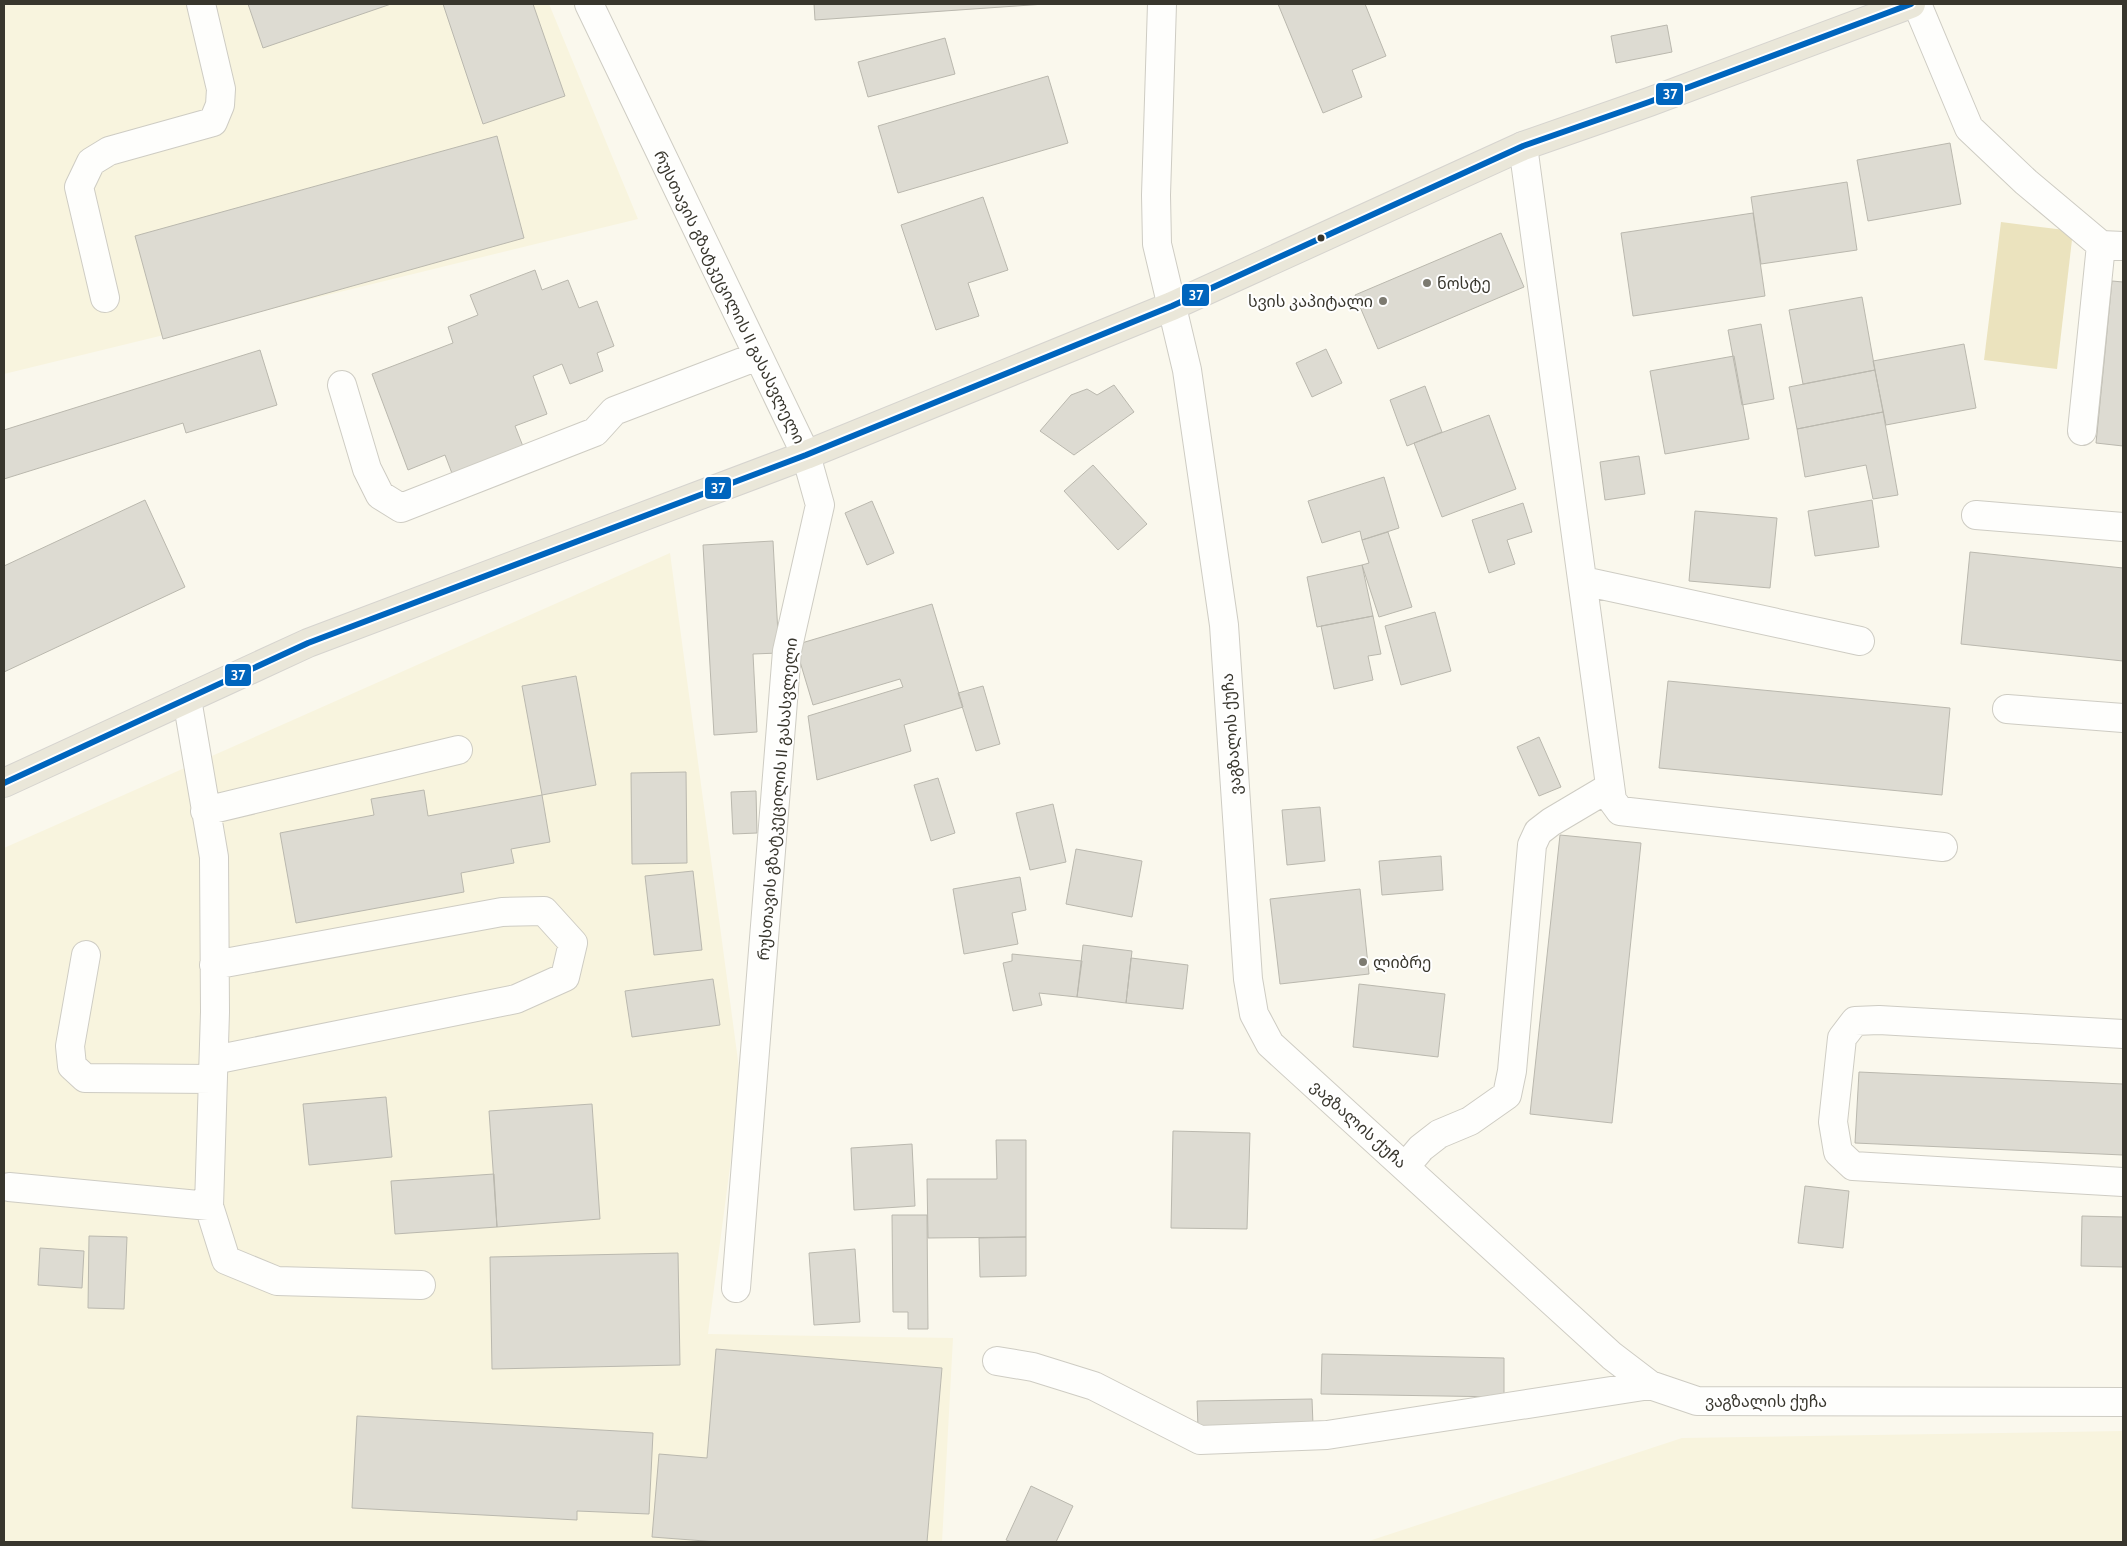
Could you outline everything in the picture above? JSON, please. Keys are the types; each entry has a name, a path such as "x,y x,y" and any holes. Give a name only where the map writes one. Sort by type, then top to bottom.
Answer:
{"highway":[{"path":"4,783 308,643 806,455 1172,306 1523,146 1649,102 1910,4"}],"street":[{"path":"105,298 79,187 91,162 109,151 213,122 220,105 221,89 201,4"},
{"name":"რუსთავის გზატკეცილის II გასასვლელი","path":"589,4 806,455 820,505 787,651 736,1288"},
{"name":"ვაგზალის ქუჩა","path":"1162,4 1156,195 1157,244 1186,370 1224,625 1248,979 1254,1014 1270,1044 1612,1356 1650,1385 1697,1401 2123,1402"},
{"path":"1917,4 1969,128 2026,182 2112,246 2082,431"},
{"path":"1523,146 1612,800 1620,811 1943,847"},
{"path":"342,385 367,469 380,495 401,508 594,432 614,411 758,356"},
{"path":"1976,515 2123,527"},
{"path":"1582,581 1860,641"},
{"path":"187,699 214,857 213,1069 209,1206 226,1260 277,1281 420,1285"},
{"path":"2007,709 2123,718"},
{"path":"205,810 458,750"},
{"path":"1405,1167 1421,1148 1439,1134 1470,1121 1507,1095 1512,1071 1532,845 1538,832 1551,822 1610,787"},
{"path":"86,955 70,1046 72,1066 85,1078 213,1069 516,998 565,977 573,943 544,911 502,912 214,966"},
{"path":"2123,1034 1879,1020 1855,1021 1842,1038 1833,1122 1838,1152 1853,1166 2123,1182"},
{"path":"9,1187 209,1206"},
{"path":"997,1361 1033,1367 1094,1386 1200,1440 1327,1435 1650,1385"}],"shaded area":[{"path":"4,4 549,4 638,219 4,374"},
{"path":"2001,222 2073,231 2057,369 1984,360"},
{"path":"670,553 741,1083 708,1334 953,1338 942,1542 4,1542 4,848"},
{"path":"2123,1431 2123,1542 1366,1542 1682,1438"}],"building":[{"path":"248,4 391,4 263,48"},
{"path":"443,4 533,4 565,96 483,124"},
{"path":"814,4 1045,4 815,20"},
{"path":"1278,4 1365,4 1386,56 1352,70 1362,97 1323,113"},
{"path":"1667,25 1672,52 1616,63 1611,36"},
{"path":"945,38 955,74 868,97 858,62"},
{"path":"1048,76 1068,143 898,193 878,126"},
{"path":"497,136 524,238 163,339 135,236"},
{"path":"1950,143 1961,204 1868,221 1857,160"},
{"path":"1847,182 1857,250 1761,264 1751,197"},
{"path":"983,197 1008,270 968,283 979,316 936,330 901,225"},
{"path":"1753,213 1765,296 1633,316 1621,233"},
{"path":"1501,233 1524,287 1378,349 1355,295"},
{"path":"535,270 542,290 568,280 579,308 597,301 614,346 597,353 603,371 570,384 562,364 533,376 547,414 515,426 524,449 453,476 445,455 408,470 372,374 453,343 448,327 478,315 470,295"},
{"path":"2112,281 2123,282 2123,446 2096,443"},
{"path":"1862,297 1875,370 1803,384 1789,310"},
{"path":"1761,324 1774,399 1742,405 1728,330"},
{"path":"1964,344 1976,408 1886,425 1873,361"},
{"path":"1326,349 1342,383 1312,397 1296,363"},
{"path":"260,350 277,405 186,433 183,423 4,479 4,430"},
{"path":"1734,356 1749,439 1665,454 1650,371"},
{"path":"1875,370 1883,412 1797,429 1789,387"},
{"path":"1114,385 1134,412 1074,455 1040,431 1071,395 1087,389 1097,395"},
{"path":"1425,386 1442,432 1407,446 1390,400"},
{"path":"1883,412 1898,495 1873,499 1866,465 1805,477 1797,429"},
{"path":"1489,415 1516,489 1442,517 1414,443"},
{"path":"1639,456 1645,494 1605,500 1600,462"},
{"path":"1093,465 1147,524 1118,550 1064,491"},
{"path":"1384,477 1399,528 1362,540 1360,531 1322,543 1308,501"},
{"path":"145,500 185,587 4,672 4,566"},
{"path":"1872,500 1879,547 1815,556 1808,511"},
{"path":"872,501 894,553 867,565 845,513"},
{"path":"1523,503 1532,532 1507,540 1515,564 1489,573 1472,520"},
{"path":"1695,511 1777,518 1770,588 1689,581"},
{"path":"1388,532 1412,607 1379,617 1362,565 1369,563 1362,540"},
{"path":"773,541 779,653 753,654 757,732 714,735 703,545"},
{"path":"1970,552 2123,568 2123,661 1961,644"},
{"path":"1362,565 1373,616 1317,627 1307,577"},
{"path":"932,604 963,707 904,725 911,751 817,780 808,716 903,687 900,679 813,705 795,645"},
{"path":"1435,612 1451,671 1401,685 1385,626"},
{"path":"1373,616 1381,654 1368,656 1373,680 1334,689 1321,626"},
{"path":"576,676 596,785 542,795 522,686"},
{"path":"1668,681 1950,708 1942,795 1659,768"},
{"path":"983,686 1000,744 976,751 958,693"},
{"path":"1539,737 1561,787 1539,796 1517,747"},
{"path":"686,772 687,863 632,864 631,773"},
{"path":"938,778 955,833 931,841 914,785"},
{"path":"424,790 428,816 542,795 550,842 511,849 514,863 461,873 464,892 296,923 280,833 374,815 371,799"},
{"path":"756,791 757,833 733,834 731,792"},
{"path":"1053,804 1066,862 1030,870 1016,813"},
{"path":"1320,807 1325,861 1287,865 1282,810"},
{"path":"1560,835 1641,843 1612,1123 1530,1114"},
{"path":"1076,849 1142,861 1132,917 1066,904"},
{"path":"1441,856 1443,890 1382,895 1379,861"},
{"path":"693,871 702,950 654,955 645,876"},
{"path":"1020,877 1026,910 1012,913 1018,944 964,954 953,889"},
{"path":"1360,889 1369,974 1280,984 1270,899"},
{"path":"1083,945 1132,951 1126,1003 1077,997"},
{"path":"1012,954 1082,961 1077,997 1039,993 1042,1005 1013,1011 1003,963 1012,961"},
{"path":"1131,958 1188,965 1183,1009 1126,1003"},
{"path":"713,979 720,1025 632,1037 625,991"},
{"path":"1359,984 1445,994 1438,1057 1353,1047"},
{"path":"1859,1072 2123,1084 2123,1155 1855,1143"},
{"path":"386,1097 392,1157 309,1165 303,1104"},
{"path":"592,1104 600,1219 497,1227 489,1111"},
{"path":"1173,1131 1250,1133 1247,1229 1171,1228"},
{"path":"996,1140 1026,1140 1026,1237 928,1238 927,1179 997,1179"},
{"path":"912,1144 915,1206 854,1210 851,1148"},
{"path":"494,1174 497,1227 395,1234 391,1181"},
{"path":"1805,1186 1849,1191 1843,1248 1798,1243"},
{"path":"892,1215 927,1215 928,1329 908,1329 908,1312 893,1312"},
{"path":"2082,1216 2123,1217 2123,1267 2081,1266"},
{"path":"89,1236 127,1237 124,1309 88,1308"},
{"path":"1026,1237 1026,1276 980,1277 979,1238"},
{"path":"40,1248 84,1251 82,1288 38,1285"},
{"path":"855,1249 860,1322 814,1325 809,1253"},
{"path":"678,1253 680,1365 492,1369 490,1257"},
{"path":"716,1349 942,1368 927,1542 718,1542 652,1537 659,1454 707,1458"},
{"path":"1322,1354 1504,1358 1504,1397 1321,1394"},
{"path":"1312,1399 1313,1425 1198,1427 1197,1401"},
{"path":"357,1416 653,1433 649,1514 577,1511 577,1520 352,1508"},
{"path":"1031,1486 1073,1506 1056,1542 1012,1542 1006,1540"}],"transit line":[{"name":"37","path":"4,783 308,643 806,455 1172,306 1523,146 1649,102 1911,4"}],"place":[{"name":"ნოსტე","path":"1427,283"},
{"name":"სვის კაპიტალი","path":"1383,301"},
{"name":"ლიბრე","path":"1363,962"}]}
